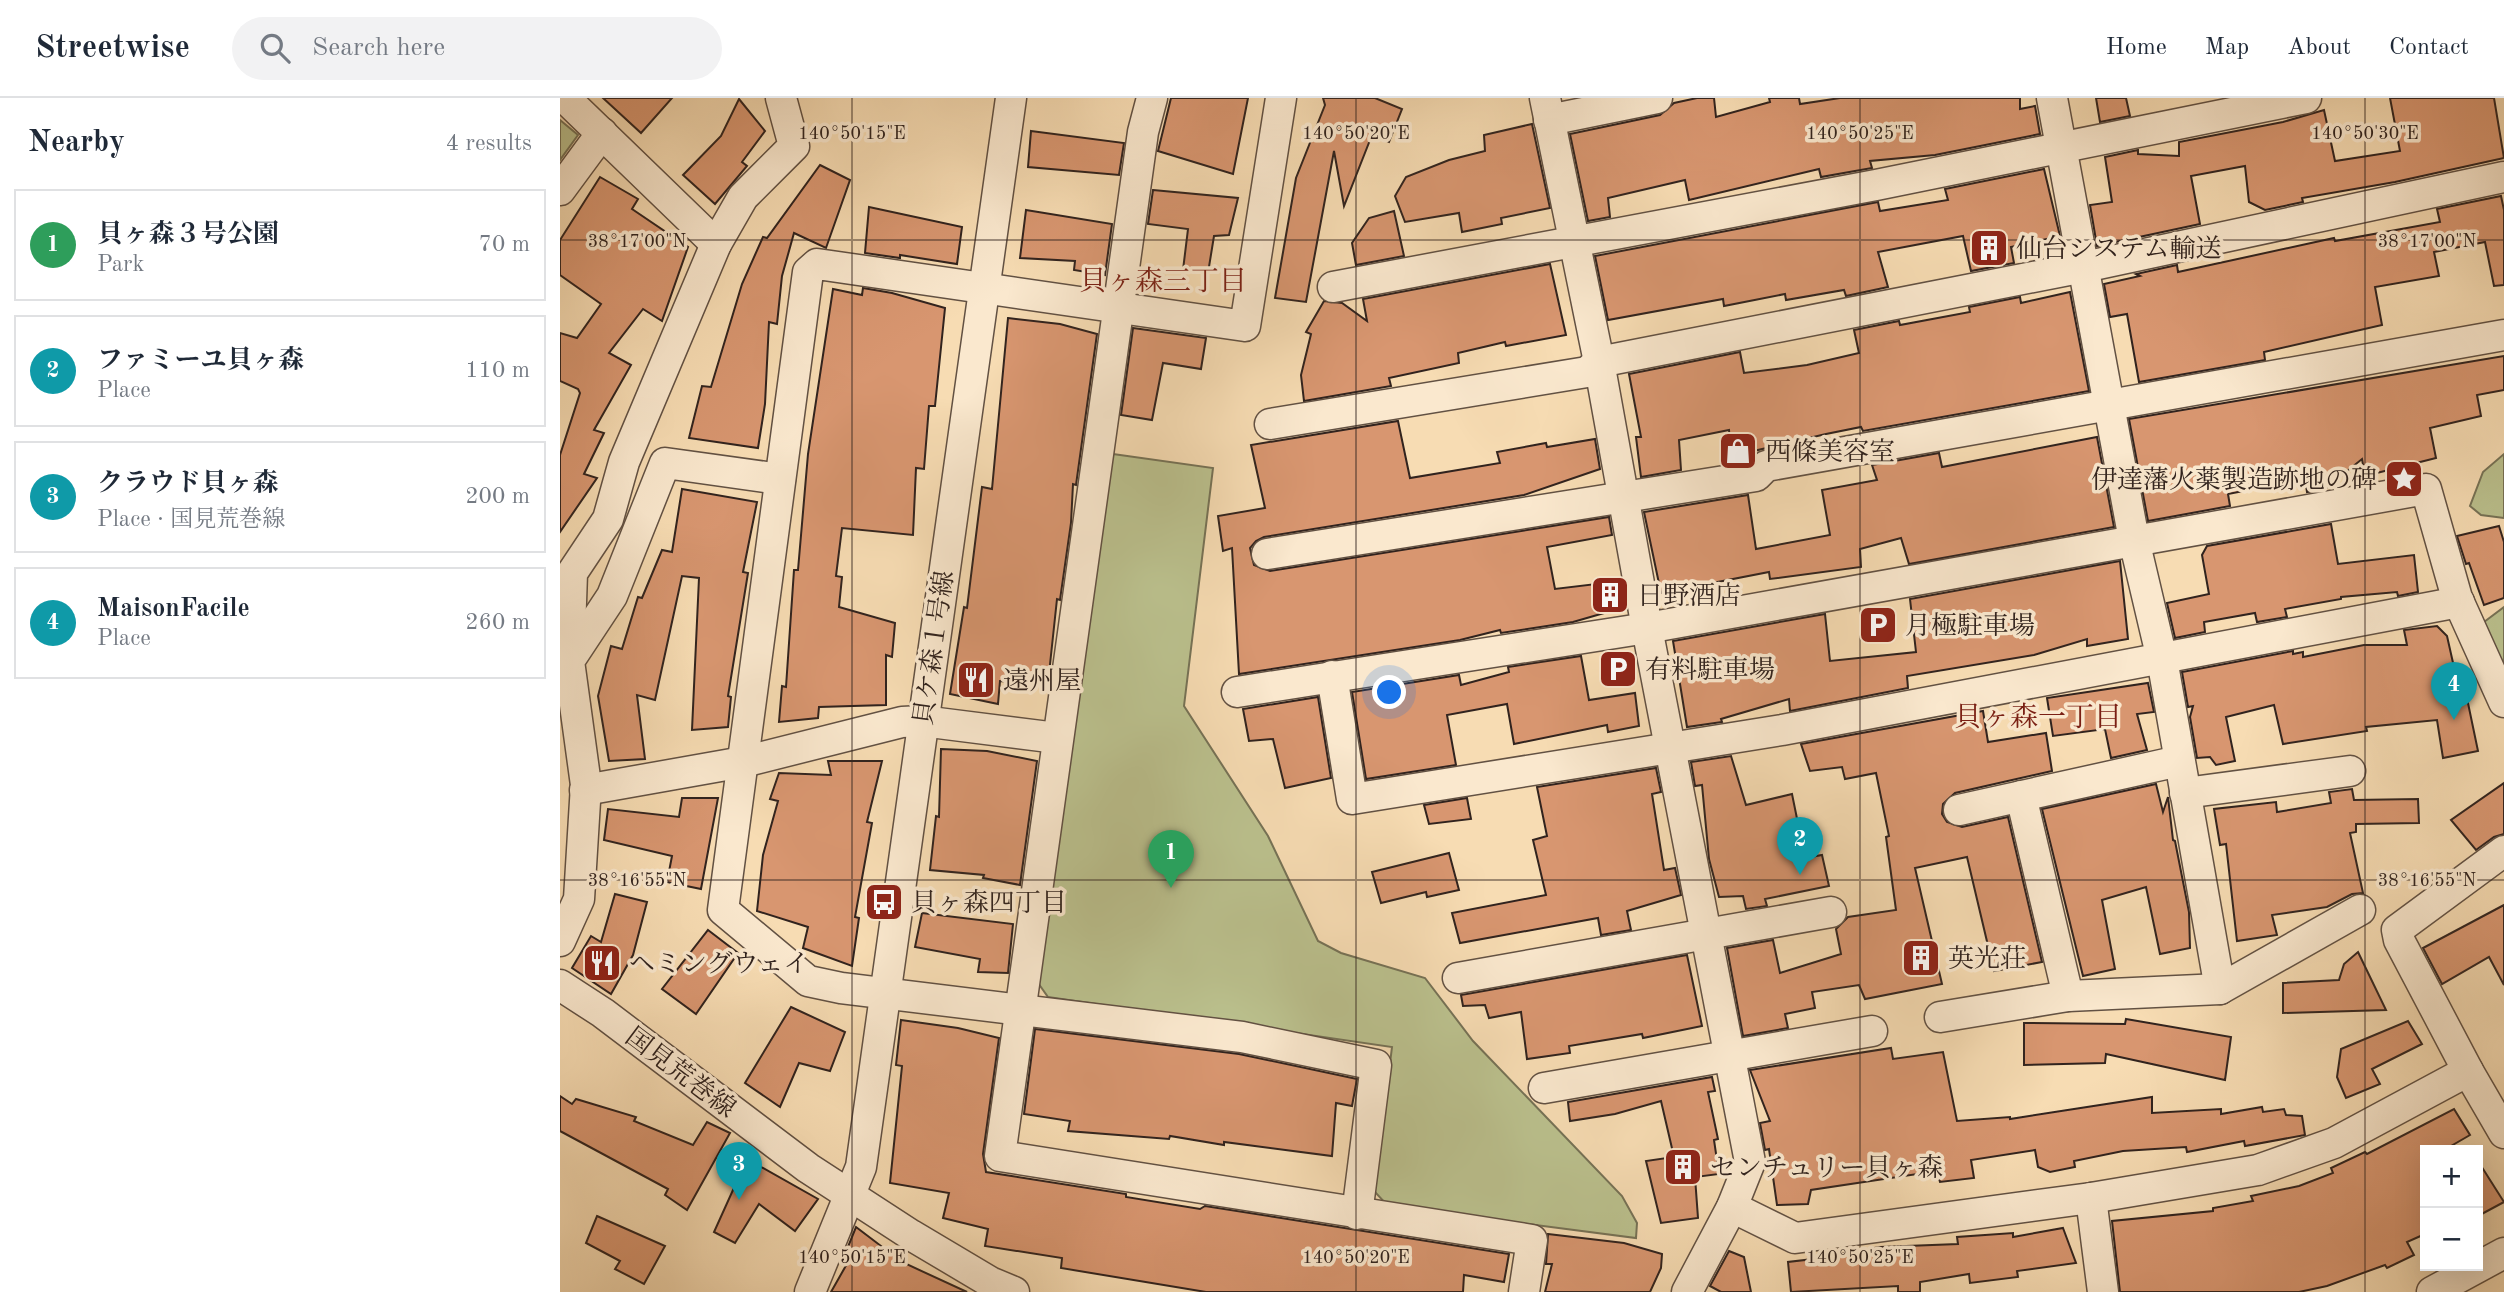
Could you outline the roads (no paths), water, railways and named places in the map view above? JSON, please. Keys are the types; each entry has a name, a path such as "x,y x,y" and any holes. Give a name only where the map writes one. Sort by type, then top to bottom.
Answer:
{"street":[{"path":"565,98 716,244"},
{"path":"560,941 579,899 585,790 568,715 572,573 608,519 624,462 716,244 743,197 794,146 781,98"},
{"name":"貝ケ森１号線","path":"810,1292 861,1167 1011,98"},
{"path":"1152,98 1143,132 1121,307 1057,738 1000,1156 1532,1240 1524,1292"},
{"path":"1281,98 1245,326 817,264 808,272 723,910 808,981 841,988 884,991 1242,1037 1376,1065 1357,1214"},
{"path":"1657,98 1547,109 1599,362 1670,750 1750,1162 1732,1207 1687,1292"},
{"path":"2052,98 2134,540 2162,659 2220,989"},
{"path":"1333,287 1573,243 2306,98"},
{"path":"560,191 601,133"},
{"path":"1270,424 1587,372 1599,362 2084,267 2504,177"},
{"path":"1267,554 1756,475 1766,466 2504,335"},
{"path":"569,661 612,596 665,463 780,479"},
{"path":"1237,692 1647,628 2426,489 2459,602 2504,702"},
{"path":"1332,676 1352,799 1670,750 2459,602"},
{"path":"585,790 743,762 902,722 922,721 1057,738"},
{"path":"1959,810 2179,761"},
{"path":"2185,793 2350,771"},
{"path":"2021,796 2068,996"},
{"path":"2504,851 2397,930 2399,940 2468,1071 2504,1133"},
{"path":"1940,1017 2068,996 2220,989 2360,910"},
{"path":"1458,978 1831,912"},
{"name":"国見荒巻線","path":"560,985 603,1013 808,1168 997,1289"},
{"path":"1544,1088 1872,1031"},
{"path":"1732,1207 1795,1238 2091,1198 2258,1170 2334,1143 2468,1071"},
{"path":"2091,1198 2103,1292"},
{"path":"2432,1292 2504,1253"}],"place":[{"name":"仙台システム輸送","path":"1989,248"},
{"name":"西條美容室","path":"1738,451"},
{"name":"伊達藩火薬製造跡地の碑","path":"2404,479"},
{"name":"日野酒店","path":"1610,595"},
{"name":"月極駐車場","path":"1878,625"},
{"name":"有料駐車場","path":"1618,669"},
{"name":"遠州屋","path":"976,680"},
{"name":"MaisonFacile","path":"2454,720"},
{"name":"ファミーユ貝ヶ森","path":"1800,875"},
{"name":"貝ヶ森３号公園","path":"1171,888"},
{"name":"貝ヶ森四丁目","path":"884,902"},
{"name":"英光荘","path":"1921,958"},
{"name":"ヘミングウェイ","path":"602,963"},
{"name":"センチュリー貝ヶ森","path":"1683,1167"},
{"name":"クラウド貝ヶ森","path":"739,1200"}],"district":[{"name":"貝ヶ森三丁目","path":"1163,280"},
{"name":"貝ヶ森一丁目","path":"2038,716"}]}
